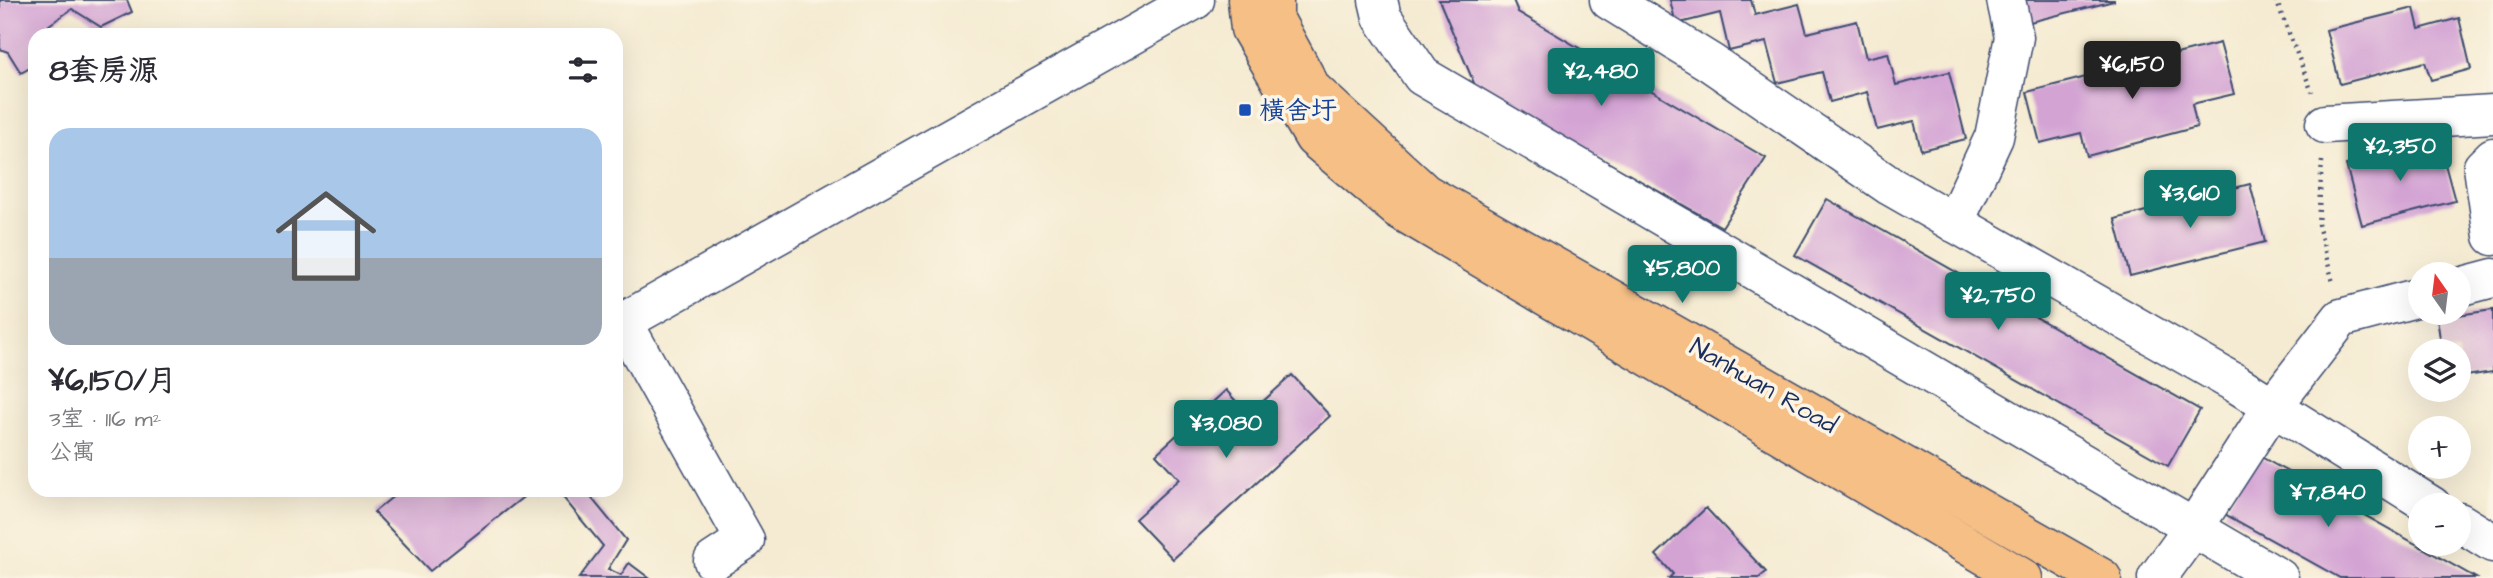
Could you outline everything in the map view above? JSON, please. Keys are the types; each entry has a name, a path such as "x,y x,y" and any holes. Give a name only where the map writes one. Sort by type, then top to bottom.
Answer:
{"main road":[{"name":"Nanhuan Road","path":"1248,0 1250,29 1314,138 1398,209 2000,572"},
{"name":"Nanhuan Road","path":"1274,0 1275,18 1312,89 1424,192 2102,578"}],"lane":[{"path":"713,561 745,540 623,322 1195,0"},
{"path":"1378,0 1382,17 1422,76 2278,578"},
{"path":"1609,0 1711,63 1890,186 2273,406 2411,493"},
{"path":"1954,223 1994,137 2014,37 2006,0"},
{"path":"2325,124 2493,114"},
{"path":"2493,156 2483,167 2493,236"},
{"path":"2471,284 2493,278"},
{"path":"2157,578 2273,406 2342,318 2408,300"},
{"path":"2471,530 2493,544"}],"building":[{"path":"0,0 127,0 132,12 101,27 72,9 48,28 28,28 28,69 21,73 8,52 0,49"},
{"path":"1439,0 1513,0 1518,12 1766,158 1722,227 1476,88"},
{"path":"1670,0 1751,0 1755,15 1799,4 1807,33 1857,21 1866,58 1888,53 1896,85 1949,72 1966,139 1921,150 1914,121 1877,130 1867,92 1830,102 1822,72 1777,83 1766,42 1729,51 1720,13 1676,24"},
{"path":"2024,0 2114,0 2114,1 2030,22"},
{"path":"2414,8 2419,29 2459,18 2471,69 2431,80 2425,62 2340,84 2326,30"},
{"path":"2220,43 2234,94 2192,104 2197,127 2087,156 2081,133 2040,143 2027,92"},
{"path":"2439,142 2455,201 2362,225 2346,165"},
{"path":"2250,184 2265,242 2130,276 2115,219"},
{"path":"1827,199 2200,410 2168,466 1795,255"},
{"path":"2493,310 2493,372 2471,375 2471,339 2440,339 2438,326 2471,326 2471,313"},
{"path":"1292,375 1330,416 1173,559 1135,519 1179,479 1156,454 1226,390 1248,415"},
{"path":"2256,454 2408,540 2408,556 2437,556 2476,578 2340,578 2223,513"},
{"path":"392,497 523,497 430,571 374,512"},
{"path":"563,497 591,497 626,540 608,569 621,575 629,563 649,578 579,578 603,546"},
{"path":"1706,508 1766,572 1759,578 1669,578 1673,574 1656,555"}],"place":[{"name":"横舍圩","path":"1245,110"}]}
